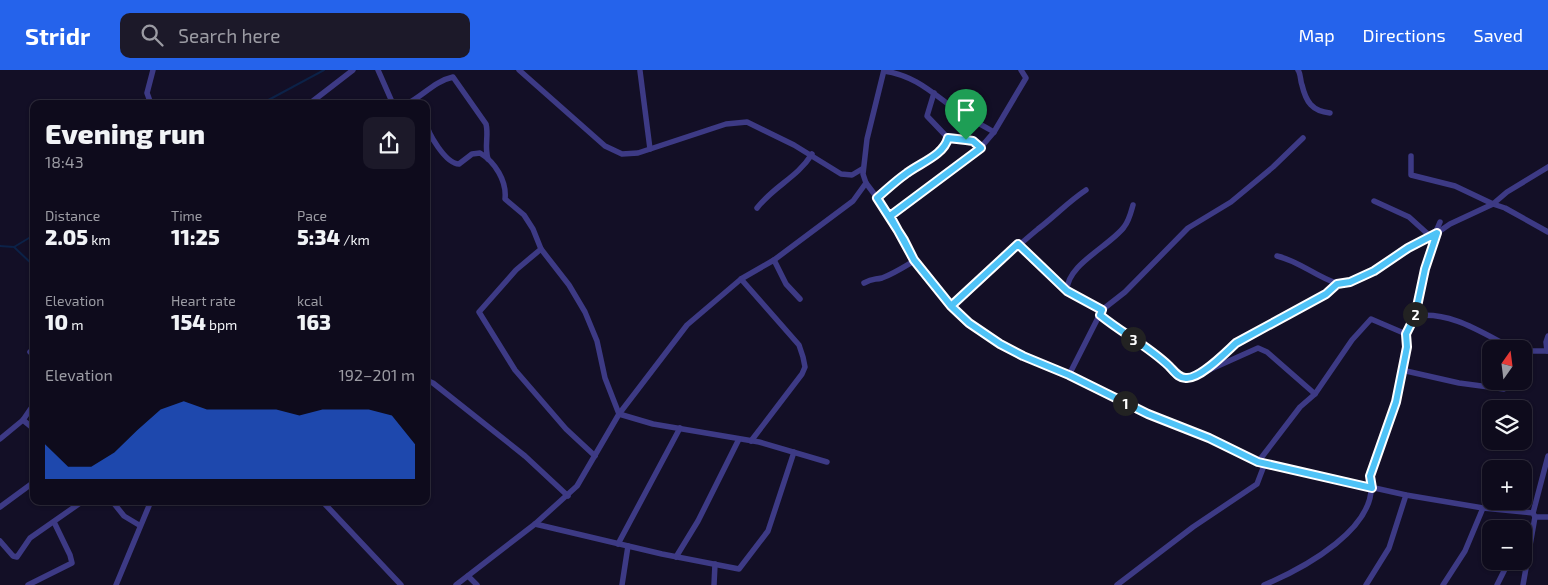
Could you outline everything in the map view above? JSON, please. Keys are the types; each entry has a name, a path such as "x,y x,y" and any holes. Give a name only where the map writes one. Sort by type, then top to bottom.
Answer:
{"street":[{"path":"150,100 147,93 153,70"},
{"path":"314,100 353,70"},
{"path":"378,70 391,100"},
{"path":"519,70 605,146 622,154 650,149 683,136 726,124 747,122 755,124 812,154 841,174 852,175 862,169"},
{"path":"890,216 981,148 994,132 1026,78 1021,70"},
{"path":"1298,70 1302,87 1310,106 1319,112 1330,113"},
{"path":"640,71 650,149"},
{"path":"994,132 960,113 934,93 903,74 884,71 862,169 866,184 890,216 914,260 951,306 969,323 1000,344 1023,356 1069,375 1148,414 1209,438 1258,462 1406,495 1482,508"},
{"path":"415,100 440,80 453,77 486,124 488,132 485,149 488,160"},
{"path":"934,93 928,116 948,138 973,141 981,148"},
{"path":"430,129 440,150 451,162 459,164 476,152 496,167 503,183 505,198 524,215 533,229 541,249 569,285 585,312 597,341 605,378 619,414"},
{"path":"877,198 908,172 932,157 947,143 948,138"},
{"path":"1069,375 1101,312 1125,292 1188,228 1232,202 1304,138"},
{"path":"757,208 776,187 804,167 812,154"},
{"path":"1411,156 1410,175 1456,186 1505,208 1548,232"},
{"path":"1208,370 1223,353 1236,343 1326,294 1337,284 1350,282 1374,271 1450,224 1493,204 1507,192 1548,167"},
{"path":"456,585 568,496 584,477 619,414 687,325 741,279 774,260 854,201 866,184"},
{"path":"951,306 1018,244 1040,228 1067,203 1086,190"},
{"path":"1374,201 1409,217 1430,236"},
{"path":"1067,291 1070,278 1086,260 1126,225 1134,205"},
{"path":"1264,585 1302,567 1328,550 1367,508 1372,488 1370,476 1396,402 1407,347 1406,334 1415,316 1425,269 1440,222"},
{"path":"1018,244 1067,291 1101,312 1160,358 1180,377 1191,378 1247,351 1261,349 1315,394"},
{"path":"541,249 516,270 479,312 515,370 566,429 596,456"},
{"path":"1277,256 1298,262 1337,284"},
{"path":"774,260 786,284 800,299"},
{"path":"864,283 892,273 914,260"},
{"path":"741,279 799,345 804,367 802,374 751,441"},
{"path":"1415,316 1427,314 1463,322 1496,340"},
{"path":"1258,462 1300,406 1315,394 1352,340 1371,319 1406,334"},
{"path":"1532,351 1548,351 1546,342 1548,336"},
{"path":"1403,365 1406,371 1482,386"},
{"path":"430,382 525,456 568,496"},
{"path":"0,439 23,420 30,410"},
{"path":"619,414 653,424 751,441 827,462"},
{"path":"23,420 30,426"},
{"path":"618,544 680,428"},
{"path":"676,557 698,521 739,439"},
{"path":"535,524 676,557 739,569 768,531 794,452"},
{"path":"1532,532 1534,515 1548,456"},
{"path":"1117,585 1193,527 1257,484 1265,463"},
{"path":"0,507 30,485"},
{"path":"1366,585 1389,548 1406,495"},
{"path":"0,541 13,556 17,557 30,538 77,505"},
{"path":"115,505 124,516 140,525"},
{"path":"116,585 149,505"},
{"path":"326,505 401,585"},
{"path":"1443,585 1465,550 1482,510"},
{"path":"1498,510 1548,517"},
{"path":"28,585 72,563 54,522"},
{"path":"622,585 628,546"},
{"path":"714,585 715,564"},
{"path":"1498,585 1505,570"},
{"path":"1523,585 1526,570"},
{"path":"468,576 477,585"}],"waterway":[{"path":"268,100 324,70"},
{"path":"0,246 14,247 30,237"},
{"path":"14,247 30,262"}],"route":[{"path":"966,140 948,138 947,143 932,157 908,172 877,198 890,216 914,260 951,306 969,323 1000,344 1023,356 1069,375 1164,422 1209,438 1258,462 1340,479 1372,488 1370,476 1391,411 1396,402 1407,347 1406,334 1415,316 1425,269 1437,233 1408,248 1374,271 1350,282 1337,284 1326,294 1236,343 1217,358 1208,370 1185,379 1180,377 1160,358 1112,325 1100,315 1102,310 1095,304 1067,291 1018,244 951,306 914,260 904,240 890,216 937,178 981,148 973,141 966,140"}]}
